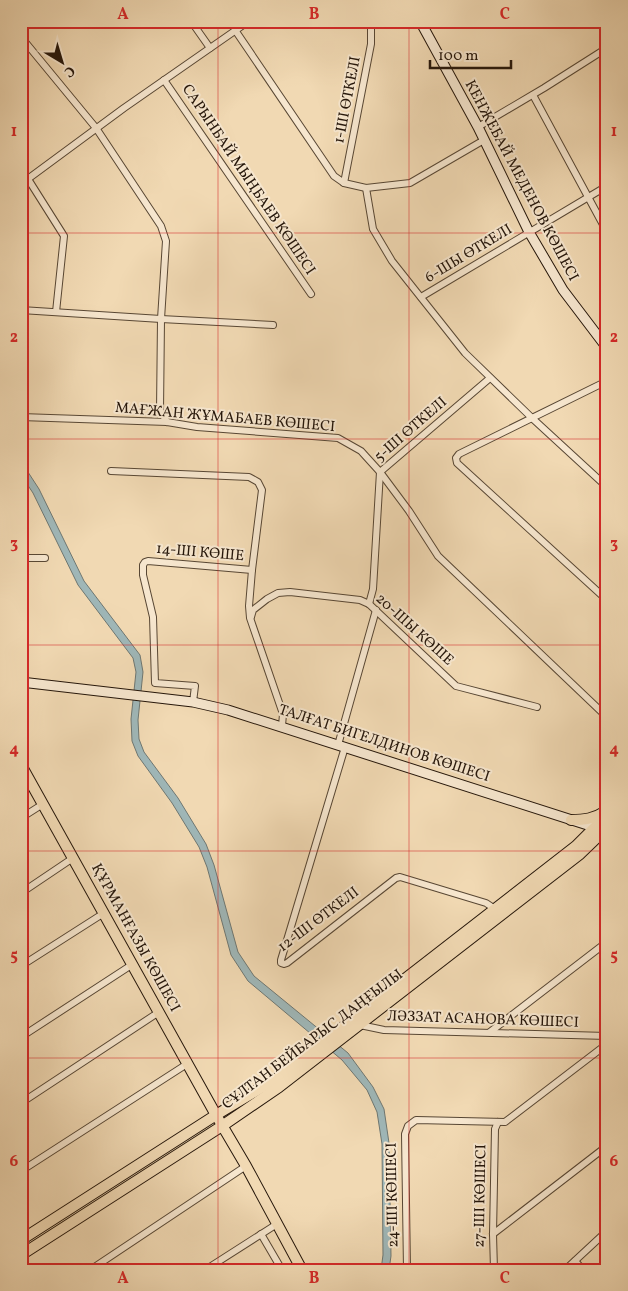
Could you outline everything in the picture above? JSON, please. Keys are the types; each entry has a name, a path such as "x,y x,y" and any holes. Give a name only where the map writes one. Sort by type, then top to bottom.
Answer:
{"main road":[{"name":"ҚҰРМАНҒАЗЫ КӨШЕСІ","path":"21,765 222,1126"},
{"path":"571,820 585,820 607,813"},
{"name":"СҰЛТАН БЕЙБАРЫС ДАҢҒЫЛЫ","path":"21,1255 279,1088 580,854 603,829 607,813"},
{"name":"СҰЛТАН БЕЙБАРЫС ДАҢҒЫЛЫ","path":"21,1240 203,1123 276,1079 576,846 603,829"},
{"path":"208,1100 218,1106 232,1105"},
{"path":"203,1123 210,1112 208,1100"},
{"path":"230,1138 230,1126 237,1116"},
{"path":"222,1126 246,1166 302,1270"},
{"path":"213,1132 222,1132 230,1138"}],"street":[{"path":"191,21 210,48"},
{"path":"21,184 96,128 249,21"},
{"name":"1-ШІ ӨТКЕЛІ","path":"344,182 371,44 370,21"},
{"name":"КЕНЖЕБАЙ МЕДЕНОВ КӨШЕСІ","path":"420,21 478,127 530,232 563,290 607,348"},
{"path":"235,30 334,176 344,182 366,188 410,183 484,140"},
{"path":"21,37 96,128 161,226 166,241 160,320 160,411 167,422"},
{"path":"478,127 607,48"},
{"name":"САРЫНБАЙ МЫҢБАЕВ КӨШЕСІ","path":"164,80 310,294"},
{"path":"533,95 607,232"},
{"path":"28,179 64,236 56,312"},
{"name":"6-ШЫ ӨТКЕЛІ","path":"421,297 607,186"},
{"path":"366,188 373,229 392,260 465,353 607,487"},
{"path":"21,310 160,320 273,325"},
{"name":"5-ШІ ӨТКЕЛІ","path":"369,604 374,589 380,472 490,378"},
{"path":"607,381 459,454 456,458 457,463 607,600"},
{"name":"МАҒЖАН ЖҰМАБАЕВ КӨШЕСІ","path":"21,418 167,422 197,428 338,438 361,450 380,472 409,511 438,556 607,717"},
{"path":"111,471 249,477 258,482 262,490 252,570 250,618 282,714 282,726"},
{"path":"21,558 46,558"},
{"name":"14-ШІ КӨШЕ","path":"193,702 195,686 155,683 153,617 143,565 148,561 252,570"},
{"name":"20-ШЫ КӨШЕ","path":"250,618 253,610 278,592 360,600 376,610 456,686 537,708"},
{"path":"341,746 376,610"},
{"name":"ТАЛҒАТ БИГЕЛДИНОВ КӨШЕСІ","path":"21,682 193,702 228,710 603,829"},
{"name":"12-ШІ ӨТКЕЛІ","path":"341,746 280,960 281,963 287,962 396,878 400,877 486,903 495,909"},
{"path":"21,818 43,804"},
{"path":"21,893 73,858"},
{"path":"21,966 104,913"},
{"path":"490,1032 607,942"},
{"path":"21,1037 133,964"},
{"path":"21,1103 159,1012"},
{"name":"ЛӘЗЗАТ АСАНОВА КӨШЕСІ","path":"360,1025 384,1030 607,1036"},
{"path":"498,1122 505,1122 607,1044"},
{"path":"21,1171 188,1064"},
{"name":"24-ШІ КӨШЕСІ","path":"407,1270 405,1134 408,1126 416,1120 498,1122"},
{"name":"27-ШІ КӨШЕСІ","path":"494,1270 495,1129 498,1122"},
{"path":"493,1234 607,1146"},
{"path":"90,1270 246,1166"},
{"path":"205,1270 277,1224"},
{"path":"565,1270 607,1231"},
{"path":"261,1234 282,1270"},
{"path":"575,1261 584,1270"}],"water":[{"path":"21,464 39,489 84,581 140,655 143,672 138,720 139,739 144,752 178,798 206,844 214,865 238,952 254,976 348,1053 373,1087 384,1109 389,1143 391,1256 389,1270 381,1270 383,1255 382,1144 377,1112 367,1090 342,1060 248,981 231,955 207,867 199,847 172,803 138,756 132,741 131,719 136,672 133,658 78,585 33,493 21,475"}]}
